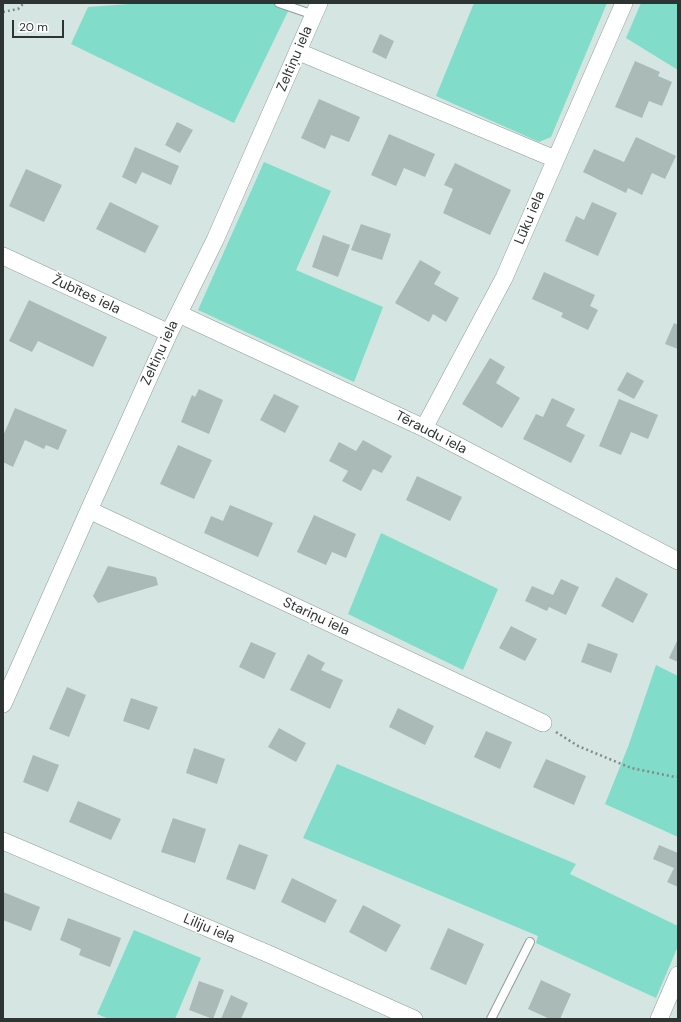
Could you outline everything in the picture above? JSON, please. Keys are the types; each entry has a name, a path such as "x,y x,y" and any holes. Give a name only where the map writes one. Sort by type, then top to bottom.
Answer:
{"street":[{"name":"Lūku iela","path":"424,428 504,278 624,3"},
{"name":"Zeltiņu iela","path":"3,704 8,678 88,510 169,333 216,240 317,9"},
{"path":"299,52 555,159"},
{"name":"Žubītes iela","path":"3,256 169,333"},
{"name":"Tēraudu iela","path":"179,314 424,428 678,561"},
{"name":"Stariņu iela","path":"88,510 543,723"},
{"name":"Liliju iela","path":"3,841 271,955 394,1015 414,1019"},
{"path":"659,1019 678,975"}],"lane":[{"path":"280,3 317,9"},
{"path":"491,1019 530,942"}],"path":[{"path":"3,12 18,9 24,3"},
{"path":"543,723 578,746 631,768 678,777"}],"green space":[{"path":"143,3 292,3 234,123 71,44 88,7"},
{"path":"474,3 607,3 551,137 539,142 436,96"},
{"path":"641,3 678,3 678,70 626,38"},
{"path":"264,162 331,191 296,270 383,307 354,382 198,310"},
{"path":"381,533 498,589 463,670 348,614"},
{"path":"656,665 678,676 678,837 605,804 628,747"},
{"path":"337,764 576,864 570,874 678,926 678,946 656,998 536,943 538,936 303,838"},
{"path":"134,930 201,958 175,1019 109,1019 97,1014"}],"building":[{"path":"380,34 394,41 386,59 372,52"},
{"path":"635,61 660,72 658,76 672,82 662,106 649,101 642,118 615,107"},
{"path":"319,99 360,117 349,142 331,135 325,149 301,138"},
{"path":"177,122 193,130 180,153 165,145"},
{"path":"389,134 435,154 425,177 404,168 396,186 371,175"},
{"path":"636,137 676,156 665,179 652,173 642,195 628,188 626,193 583,172 594,149 624,162"},
{"path":"135,147 179,166 171,185 142,172 136,184 122,177"},
{"path":"455,163 511,190 490,235 443,213 453,189 444,185"},
{"path":"26,169 62,185 44,222 9,206"},
{"path":"110,202 159,226 145,253 96,229"},
{"path":"592,202 617,213 598,256 565,241 576,216 584,220"},
{"path":"361,224 391,234 382,260 351,250"},
{"path":"323,235 350,245 338,277 312,267"},
{"path":"420,260 441,272 434,284 459,298 446,322 433,314 429,322 395,303"},
{"path":"544,272 595,295 590,306 598,310 588,330 561,317 563,313 532,299"},
{"path":"29,300 107,337 93,367 38,341 32,352 9,341"},
{"path":"674,323 678,325 678,349 665,344"},
{"path":"490,358 505,367 496,383 520,398 502,428 462,404"},
{"path":"627,372 644,381 634,399 617,390"},
{"path":"199,389 223,400 209,434 181,422 192,395 195,397"},
{"path":"274,394 299,406 285,433 260,420"},
{"path":"552,398 575,409 566,426 585,435 571,463 523,439 536,414 543,417"},
{"path":"619,399 658,415 648,439 631,432 621,455 599,446"},
{"path":"15,408 67,430 58,450 46,445 44,449 25,440 13,467 3,462 3,436"},
{"path":"363,440 392,456 382,473 373,469 361,491 342,481 348,471 329,461 339,442 356,451"},
{"path":"178,445 212,460 194,499 160,484"},
{"path":"417,476 462,497 450,521 406,500"},
{"path":"230,505 273,523 258,557 204,533 211,516 223,521"},
{"path":"314,515 356,534 346,558 332,552 326,565 297,552"},
{"path":"108,566 156,577 158,585 98,603 93,596"},
{"path":"616,577 648,594 633,623 601,606"},
{"path":"561,579 579,587 566,615 549,607 547,611 525,601 532,586 553,595"},
{"path":"511,626 537,639 525,661 499,648"},
{"path":"678,639 678,662 669,658"},
{"path":"251,642 276,653 264,679 239,667"},
{"path":"588,643 618,654 611,673 581,662"},
{"path":"308,654 325,663 321,670 343,680 330,709 290,690"},
{"path":"67,687 86,695 69,737 49,729"},
{"path":"131,698 158,707 149,730 123,721"},
{"path":"398,708 434,726 425,745 389,727"},
{"path":"279,728 306,743 296,762 268,747"},
{"path":"486,731 512,742 500,769 474,757"},
{"path":"194,748 225,759 217,784 186,773"},
{"path":"33,755 59,765 48,792 23,782"},
{"path":"546,759 586,776 574,805 533,787"},
{"path":"78,801 121,819 111,840 69,822"},
{"path":"173,818 206,829 195,863 161,852"},
{"path":"239,844 268,855 255,890 226,879"},
{"path":"659,845 678,853 678,887 667,882 674,868 653,859"},
{"path":"292,878 337,900 325,923 281,902"},
{"path":"3,892 40,907 31,931 3,920"},
{"path":"363,905 401,925 386,952 349,932"},
{"path":"68,918 121,938 110,967 79,955 81,949 60,940"},
{"path":"448,928 484,944 466,985 430,969"},
{"path":"541,980 571,994 560,1019 550,1019 528,1009"},
{"path":"199,981 224,990 213,1019 189,1010"},
{"path":"231,995 248,1003 241,1019 221,1019"}]}
